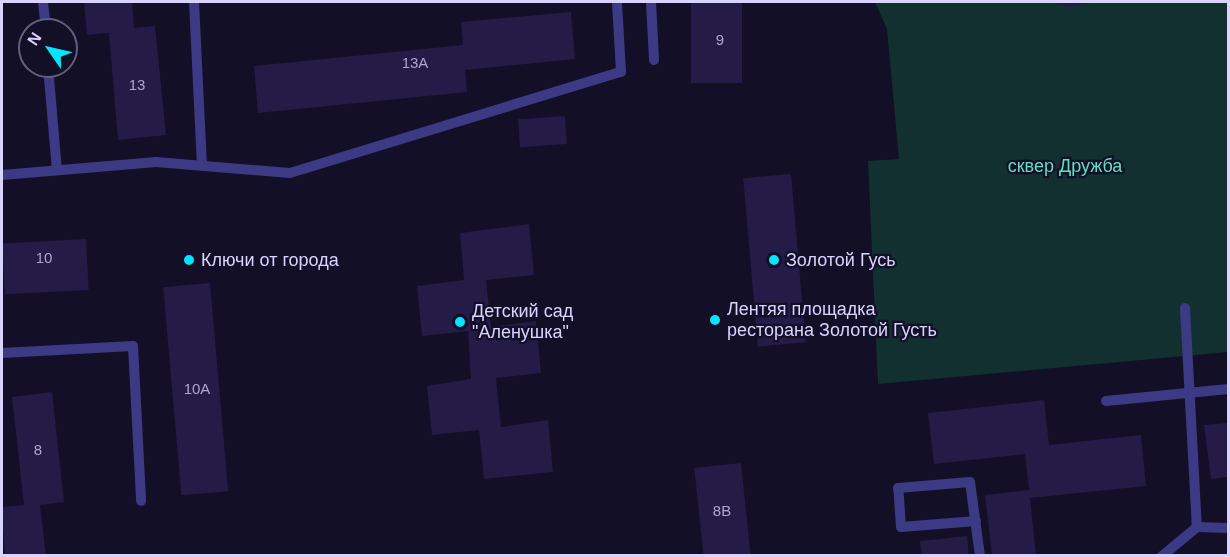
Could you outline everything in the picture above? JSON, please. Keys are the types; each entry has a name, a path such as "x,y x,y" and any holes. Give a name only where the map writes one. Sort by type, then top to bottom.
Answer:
{"lane":[{"path":"43,2 45,18"},
{"path":"194,2 202,166"},
{"path":"2,175 156,162 290,173 621,72 617,2"},
{"path":"651,2 654,60"},
{"path":"49,78 57,170"},
{"path":"1185,308 1197,527"},
{"path":"2,353 133,346 141,501"},
{"path":"1106,401 1228,389"},
{"path":"976,520 902,526 898,488 970,482 976,520 980,555"},
{"path":"1167,554 1197,527 1228,528"}],"green space":[{"name":"сквер Дружба","path":"875,2 1228,2 1228,352 878,384 868,161 899,159 887,29"}],"building":[{"path":"84,2 132,2 134,28 155,26 166,135 118,140 109,33 87,35"},
{"path":"691,2 742,2 742,83 691,83"},
{"path":"1050,2 1096,2 1069,7"},
{"path":"571,12 575,59 465,70 467,92 258,113 254,66 463,45 461,22"},
{"path":"565,116 567,144 520,147 518,119"},
{"name":"Золотой Гусь","path":"791,174 806,342 758,347 743,178"},
{"path":"529,224 534,275 486,280 491,327 536,321 541,373 496,378 501,427 548,420 553,472 484,479 479,430 432,435 427,386 471,379 468,331 422,336 417,286 464,280 460,233"},
{"path":"86,239 89,290 5,294 2,243"},
{"path":"210,283 228,491 181,495 163,287"},
{"path":"52,392 64,502 40,505 46,556 5,556 2,507 24,505 12,397"},
{"path":"1044,400 1049,445 1141,435 1146,486 1030,498 1036,556 992,556 985,495 1029,490 1025,454 934,464 928,413"},
{"path":"1228,423 1228,477 1211,479 1204,425"},
{"path":"741,463 751,555 704,556 694,468"},
{"path":"967,536 969,556 922,556 920,541"}],"place":[{"name":"Ключи от города","path":"189,260"},
{"name":"Золотой Гусь","path":"774,260"},
{"name":"Лентяя площадка ресторана Золотой Густь","path":"715,320"},
{"name":"Детский сад \"Аленушка\"","path":"460,322"}]}
